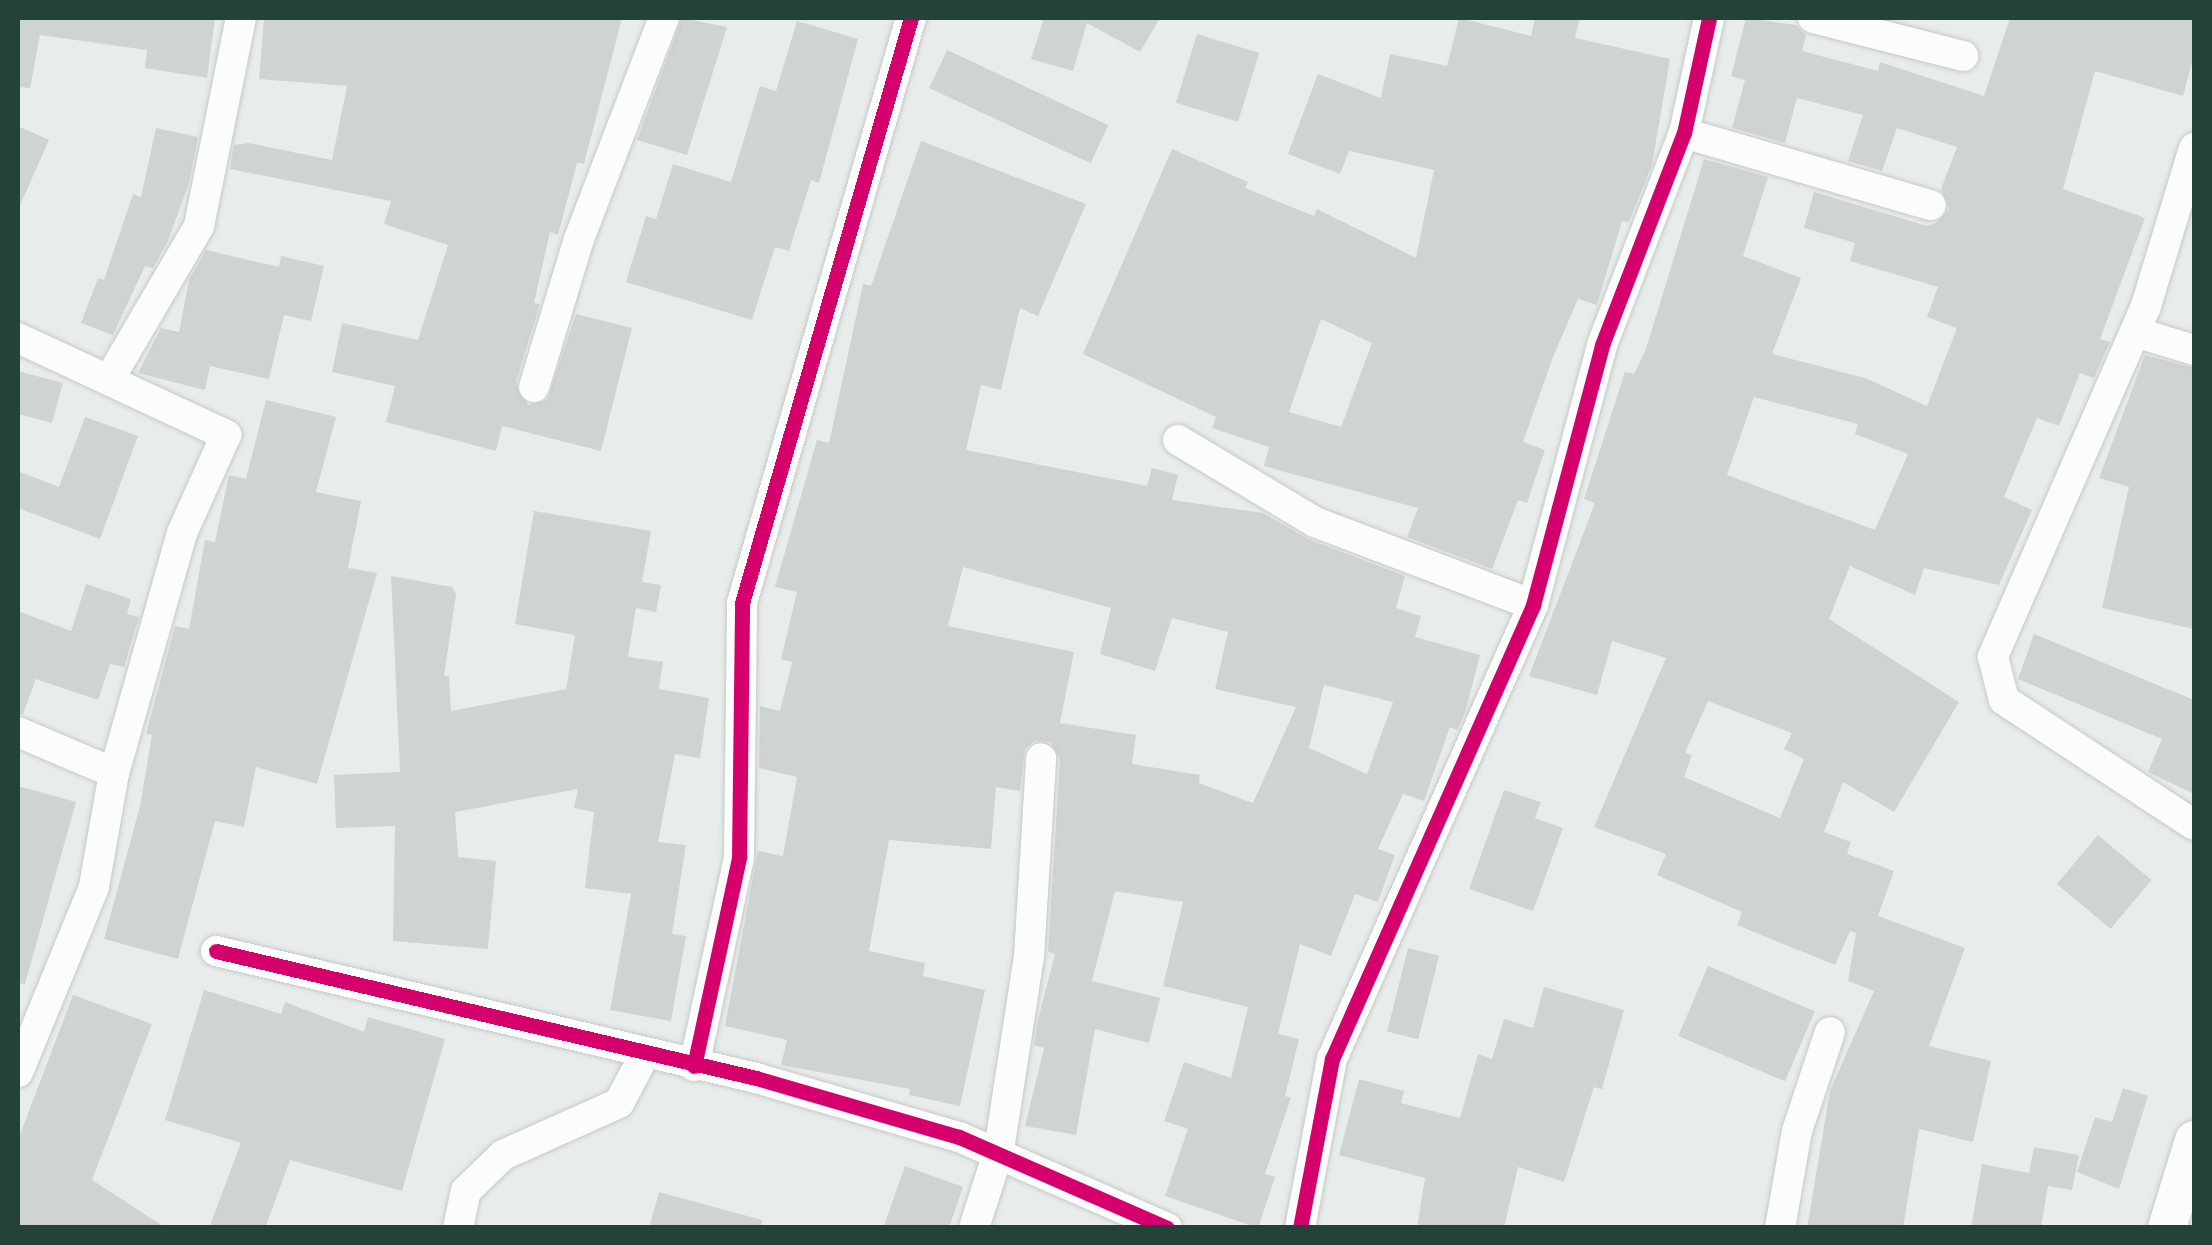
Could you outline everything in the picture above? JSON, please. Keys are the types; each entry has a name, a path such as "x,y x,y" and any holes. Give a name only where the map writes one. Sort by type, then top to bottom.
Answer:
{"street":[{"path":"110,378 198,226 241,18"},
{"path":"534,387 579,240 664,18"},
{"path":"694,1066 739,858 742,603 912,18"},
{"path":"1300,1228 1332,1059 1532,606 1602,346 1684,133 1709,18"},
{"path":"1812,18 1962,56"},
{"path":"1684,133 1931,205"},
{"path":"2194,148 2135,332 1993,657 1995,679 2004,700 2194,825"},
{"path":"2135,332 2194,350"},
{"path":"18,338 110,378 226,436 182,533 114,773 94,886 18,1072"},
{"path":"1178,440 1315,522 1532,606"},
{"path":"18,732 114,773"},
{"path":"974,1228 999,1150 1028,957 1042,758"},
{"path":"216,950 756,1078 999,1150 1167,1228"},
{"path":"1780,1228 1796,1131 1830,1032"},
{"path":"458,1228 466,1191 503,1155 619,1102 645,1054"},
{"path":"2167,1228 2194,1140"}],"building":[{"path":"18,18 215,18 207,78 145,68 147,50 40,35 30,88 18,87"},
{"path":"264,18 622,18 584,164 577,163 558,235 550,232 534,303 540,304 516,382 528,405 547,400 576,314 632,328 601,451 502,426 496,451 386,422 395,386 332,372 342,323 418,340 448,245 384,224 391,201 230,169 234,145 248,143 332,160 347,86 259,79"},
{"path":"682,18 727,27 687,155 637,140"},
{"path":"1044,18 1160,18 1140,52 1087,23 1073,71 1031,59"},
{"path":"1459,18 1531,36 1535,18 1580,18 1575,38 1670,59 1652,165 1629,222 1622,221 1597,305 1578,299 1553,357 1523,442 1545,450 1527,503 1518,500 1492,569 1407,537 1418,508 1264,466 1269,447 1212,428 1216,417 1083,354 1172,149 1248,182 1245,188 1314,216 1317,209 1416,258 1434,170 1349,151 1340,174 1288,154 1318,74 1381,98 1390,54 1447,66","holes":["1321,319 1372,343 1341,427 1289,412"]},
{"path":"1746,18 1796,25 1806,35 1802,51 1878,71 1880,62 1984,96 2010,18 2194,18 2194,55 2183,96 2095,71 2063,189 2145,218 2100,339 2110,342 2094,378 2080,373 2059,426 2037,418 2004,497 2032,510 1999,585 1924,568 1915,595 1850,566 1829,619 1959,702 1894,812 1843,782 1824,832 1851,842 1847,854 1894,871 1878,916 1965,948 1929,1046 1991,1061 1973,1142 1919,1129 1903,1228 1807,1228 1830,1091 1874,991 1848,981 1856,933 1850,931 1835,965 1737,925 1742,912 1657,875 1666,854 1594,827 1666,658 1612,641 1597,695 1529,676 1595,503 1584,499 1625,372 1634,374 1646,349 1704,159 1768,177 1743,256 1801,278 1772,354 1865,378 1927,406 1957,328 1927,317 1938,287 1850,261 1855,243 1804,228 1814,192 1927,226 1936,223 1949,209 1941,189 1957,147 1897,128 1882,171 1848,161 1863,115 1797,98 1785,143 1732,128 1745,80 1731,76","holes":["1754,397 1858,424 1855,434 1908,454 1875,530 1727,475","1708,701 1792,733 1784,749 1804,759 1780,818 1684,777 1692,755 1685,753"]},
{"path":"797,21 858,39 819,183 811,180 789,251 775,247 752,320 626,282 646,216 656,219 673,164 731,182 760,86 776,91"},
{"path":"1197,34 1259,53 1238,122 1176,103"},
{"path":"947,50 1108,125 1091,163 929,88"},
{"path":"18,126 49,140 18,210"},
{"path":"156,128 198,137 189,183 168,241 153,268 145,266 113,335 81,323 98,278 104,280 133,194 141,197"},
{"path":"921,141 1086,204 1038,316 1020,308 1001,390 981,385 966,450 1147,486 1152,468 1178,475 1172,500 1263,513 1308,539 1405,576 1396,608 1421,616 1415,637 1480,655 1465,713 1457,730 1450,727 1424,801 1403,794 1378,849 1395,855 1378,902 1355,894 1331,956 1300,944 1278,1034 1299,1039 1285,1096 1291,1098 1265,1174 1275,1177 1258,1228 1165,1196 1188,1129 1164,1121 1184,1062 1231,1078 1248,1007 1163,986 1183,902 1115,891 1092,981 1160,998 1149,1043 1095,1029 1076,1135 1025,1126 1044,1048 1034,1045 1038,1020 1055,954 1048,952 1060,759 1050,742 1034,741 1025,749 1020,791 996,787 991,849 889,840 869,951 925,963 923,976 985,990 960,1106 909,1095 910,1089 781,1065 787,1040 725,1026 758,851 783,856 797,777 759,768 760,706 780,711 792,662 781,659 797,592 775,587 817,440 829,443 863,284 871,286","holes":["963,567 1111,608 1100,654 1155,671 1172,618 1228,632 1215,689 1296,707 1253,803 1199,783 1200,775 1132,764 1136,735 1060,723 1074,652 948,626","1324,685 1393,702 1367,774 1309,748"]},
{"path":"206,250 279,267 281,256 324,266 311,321 284,315 269,379 210,366 205,390 138,373 161,328 179,332 189,280"},
{"path":"2145,355 2194,368 2194,629 2102,608 2129,487 2099,478"},
{"path":"18,371 63,383 52,423 18,414"},
{"path":"266,400 336,417 316,492 361,501 348,568 377,573 317,784 256,767 244,827 215,821 178,959 104,939 140,806 152,735 146,734 175,626 189,629 205,540 215,542 229,475 246,479"},
{"path":"85,417 138,436 100,539 18,508 18,471 59,487"},
{"path":"534,511 651,531 642,582 661,585 656,612 636,608 628,657 663,662 659,689 709,698 700,758 675,754 658,842 686,845 672,934 686,936 671,1021 610,1010 631,894 585,888 594,812 574,808 578,789 455,812 458,857 496,861 488,949 393,941 395,826 336,828 334,775 400,772 391,576 452,587 456,594 444,676 449,676 451,711 566,689 575,635 515,624"},
{"path":"86,584 131,599 127,614 139,617 124,667 110,664 98,700 36,679 23,714 18,714 18,611 71,631"},
{"path":"2034,634 2194,700 2194,794 2148,772 2162,739 2018,679"},
{"path":"18,786 76,802 25,984 18,983"},
{"path":"1504,790 1541,802 1535,818 1563,828 1533,911 1469,889"},
{"path":"2098,835 2152,880 2110,929 2057,884"},
{"path":"1408,948 1439,956 1418,1039 1387,1031"},
{"path":"1708,966 1815,1011 1785,1081 1678,1036"},
{"path":"1544,987 1624,1010 1602,1089 1594,1087 1564,1182 1518,1167 1504,1228 1417,1228 1425,1178 1339,1155 1359,1079 1404,1091 1401,1103 1460,1118 1478,1054 1492,1059 1504,1019 1533,1028"},
{"path":"204,990 281,1014 285,1002 364,1032 368,1017 445,1039 402,1191 290,1160 265,1228 209,1228 241,1143 165,1120"},
{"path":"73,995 152,1024 92,1180 166,1228 18,1228 18,1140"},
{"path":"2123,1088 2148,1096 2119,1189 2077,1172 2095,1117 2112,1122"},
{"path":"2034,1147 2079,1155 2072,1190 2048,1186 2041,1228 1971,1228 1982,1164 2029,1173"},
{"path":"905,1166 963,1187 949,1228 883,1228"},
{"path":"659,1192 762,1220 761,1228 649,1228"}],"cycle path":[{"path":"694,1066 739,857 742,603 911,18"},
{"path":"1300,1228 1332,1059 1533,605 1602,345 1684,133 1709,18"},
{"path":"216,951 756,1078 959,1137 1167,1228"}]}
